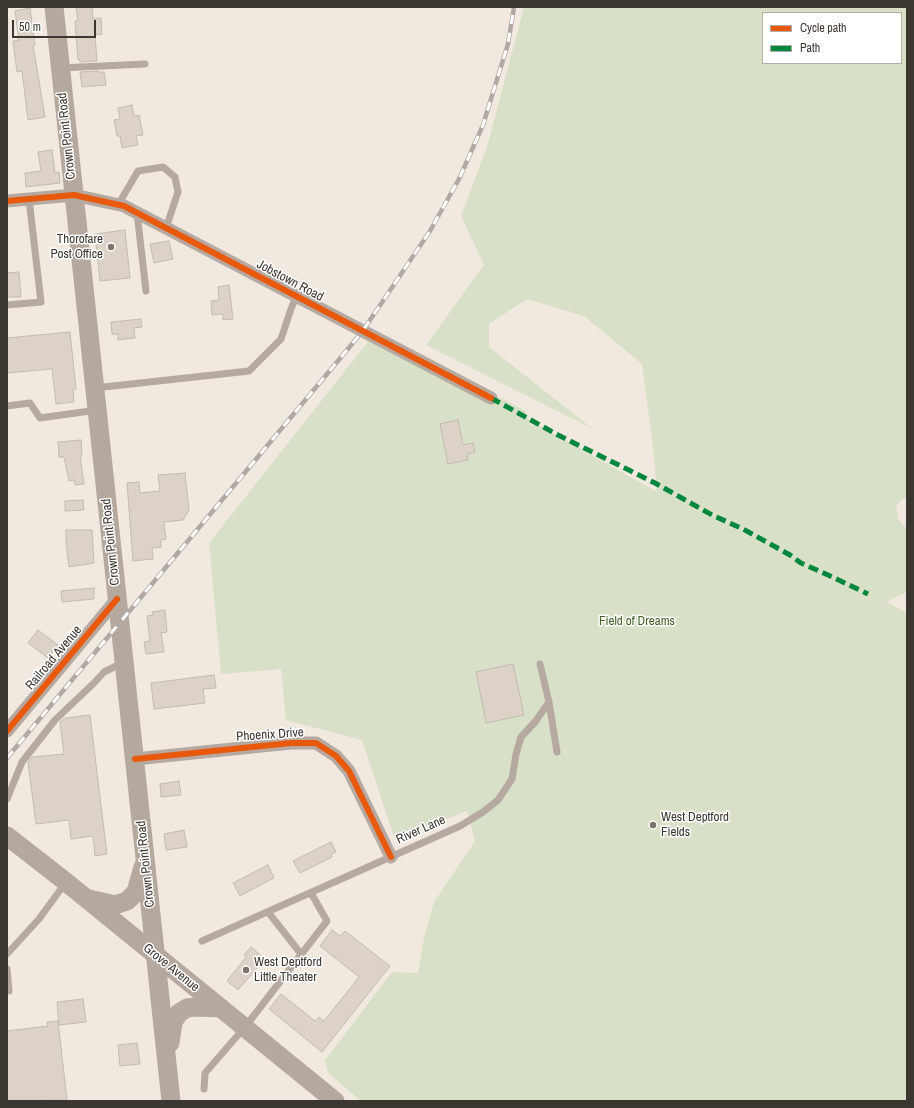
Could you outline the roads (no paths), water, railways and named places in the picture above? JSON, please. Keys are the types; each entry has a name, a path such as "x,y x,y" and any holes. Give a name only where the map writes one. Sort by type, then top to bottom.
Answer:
{"main road":[{"name":"Crown Point Road","path":"54,7 171,1101"},
{"name":"Grove Avenue","path":"7,836 86,898 335,1101"},
{"path":"86,898 115,905 127,901 136,892 145,858"},
{"path":"167,1064 173,1022 179,1013 187,1008 220,1008"}],"street":[{"name":"Jobstown Road","path":"7,201 74,195 124,206 491,398"},
{"name":"Railroad Avenue","path":"7,732 117,599"},
{"name":"Phoenix Drive","path":"135,759 292,743 316,743 336,756 349,771 391,857"}],"lane":[{"path":"60,68 145,64"},
{"path":"118,205 138,171 163,167 175,177 178,192 166,228"},
{"path":"7,305 41,302 29,199"},
{"path":"137,213 146,291"},
{"path":"95,388 249,371 281,339 296,297"},
{"path":"7,406 30,403 40,418 98,410"},
{"path":"7,799 22,762 55,720 104,672 124,662"},
{"path":"540,664 549,702 557,752"},
{"name":"River Lane","path":"202,941 460,826 483,812 498,800 512,779 516,754 521,738 535,722 549,702"},
{"path":"7,954 39,919 66,882"},
{"path":"204,1088 205,1073 245,1027 327,921 311,893"},
{"path":"268,912 301,954"},
{"path":"7,969 9,991"}],"railway":[{"path":"7,758 362,332 430,231 459,179 483,125 508,44 514,7"}],"place":[{"name":"Thorofare Post Office","path":"111,247"},
{"name":"West Deptford Fields","path":"653,825"},
{"name":"West Deptford Little Theater","path":"246,970"}],"park label":[{"name":"Field of Dreams","path":"637,622"}]}
